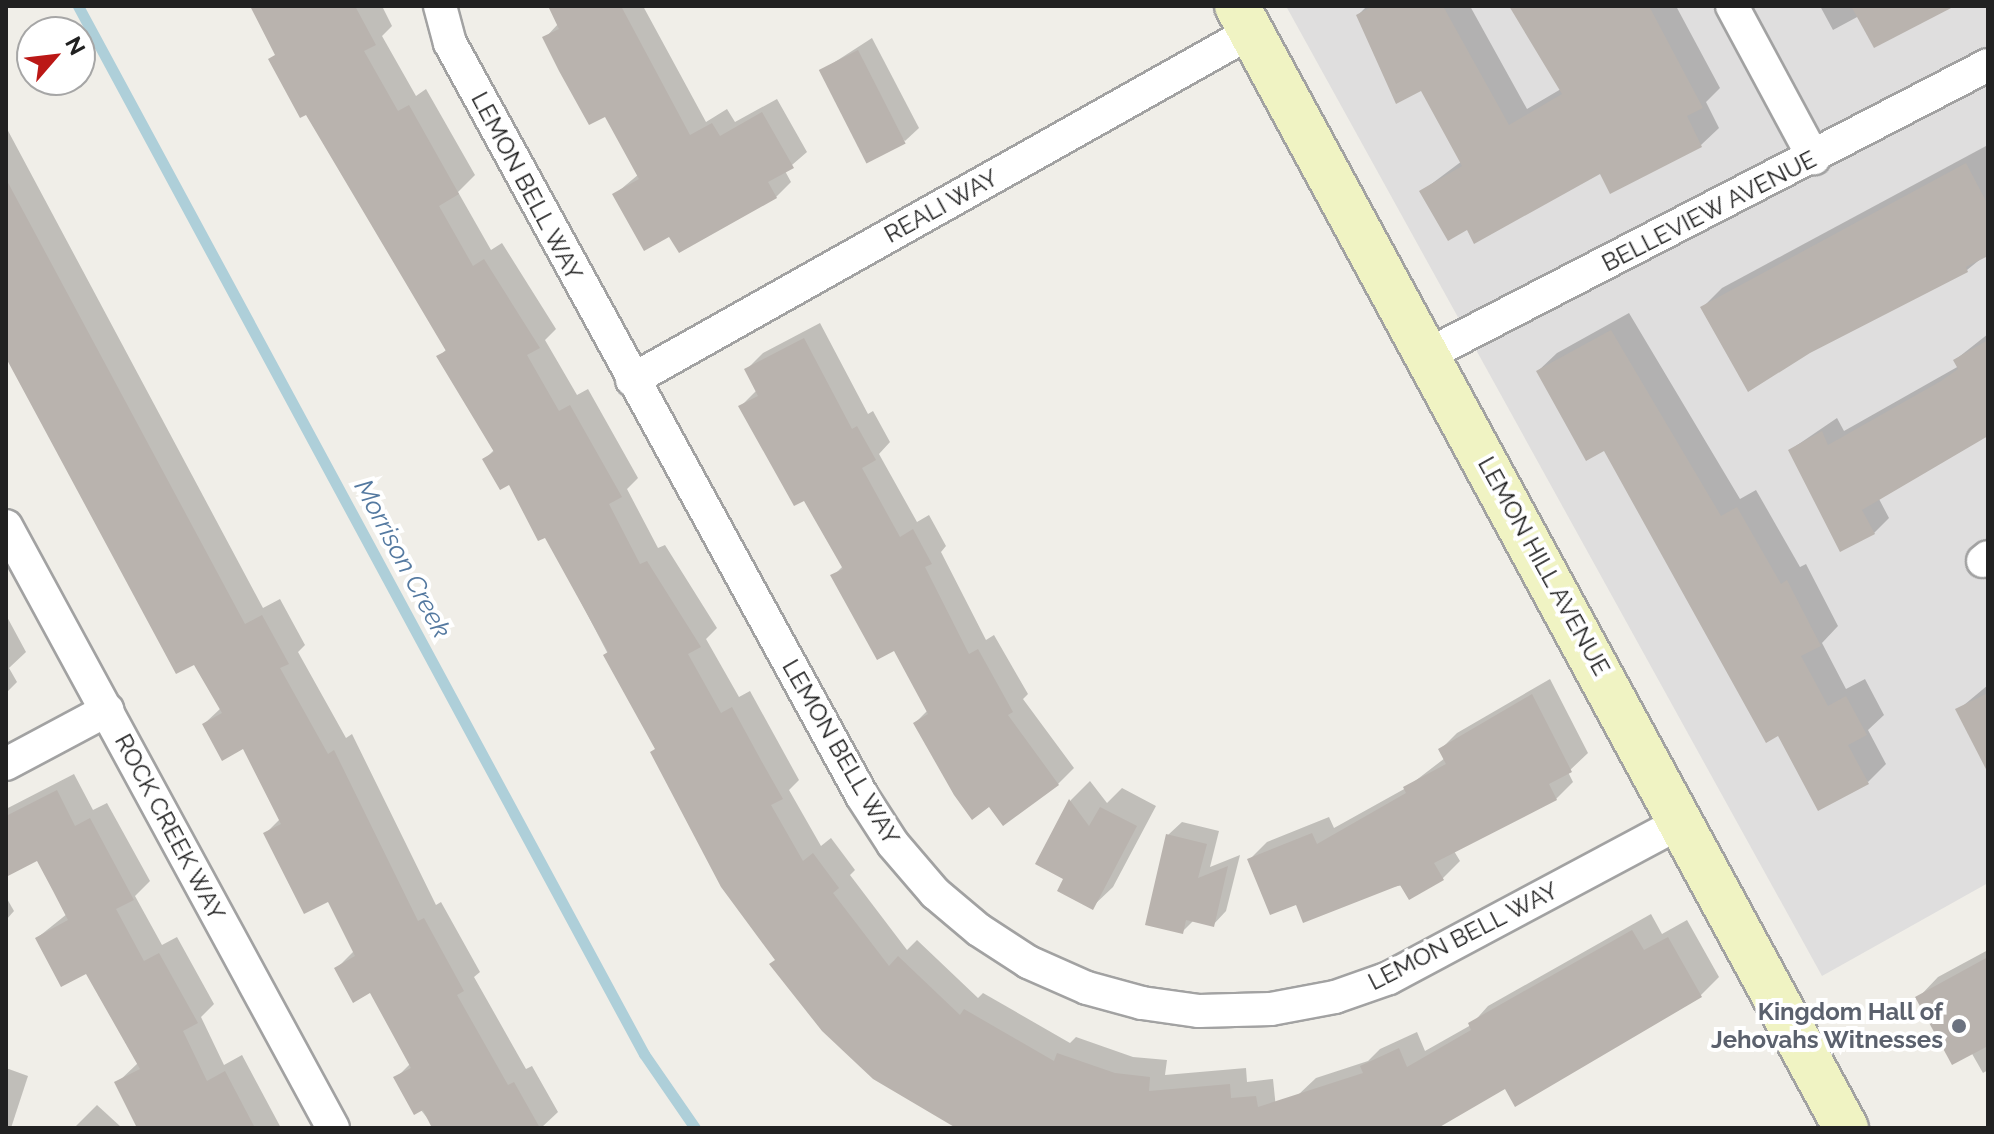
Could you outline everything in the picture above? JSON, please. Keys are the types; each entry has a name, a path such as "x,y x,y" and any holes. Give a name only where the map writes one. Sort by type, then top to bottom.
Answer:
{"street":[{"name":"LEMON BELL WAY","path":"440,6 450,43 632,380 893,844 935,893 979,930 1028,962 1087,988 1199,1011 1271,1009 1335,997 1389,978 1683,821"},
{"path":"1732,6 1814,158"},
{"name":"REALI WAY","path":"632,380 1244,19"},
{"name":"LEMON HILL AVENUE","path":"1244,19 1683,821 1846,1128"},
{"name":"BELLEVIEW AVENUE","path":"1429,354 1814,158 1988,65"},
{"name":"ROCK CREEK WAY","path":"6,526 333,1128"},
{"path":"6,764 107,710"}],"shaded area":[{"path":"1286,6 1988,6 1988,883 1822,976"}],"building":[{"path":"250,6 355,6 376,45 364,51 398,111 409,105 459,194 439,206 473,266 484,259 540,348 527,355 559,411 570,405 622,497 609,504 640,564 647,561 701,647 688,654 721,713 732,707 783,799 771,805 803,861 813,853 839,888 833,893 889,966 898,956 960,1015 964,1009 1054,1061 1057,1053 1115,1073 1150,1077 1149,1091 1230,1084 1231,1098 1256,1096 1258,1107 1363,1073 1360,1066 1399,1048 1407,1067 1471,1030 1468,1023 1632,930 1644,950 1668,937 1702,997 1515,1107 1505,1089 1438,1128 956,1128 873,1079 822,1031 769,964 775,960 721,887 650,752 655,749 603,655 608,652 545,538 538,541 509,485 500,490 482,459 494,452 436,356 446,351 306,115 300,118 268,59 275,55"},
{"path":"548,6 621,6 690,135 712,123 720,136 762,112 794,168 768,182 777,198 679,253 669,237 644,251 612,194 639,179 605,117 589,125 559,71 542,37 559,29"},
{"path":"1373,6 1443,6 1509,125 1562,94 1509,6 1649,6 1703,108 1687,116 1702,147 1610,194 1600,174 1474,244 1467,230 1448,241 1419,191 1462,166 1421,91 1396,104 1356,15"},
{"path":"1851,6 1955,6 1874,48"},
{"path":"858,50 906,144 866,164 819,70"},
{"path":"1966,163 1988,205 1988,256 1966,267 1968,272 1810,353 1748,392 1700,307"},
{"path":"6,179 245,624 262,615 289,664 280,668 328,754 334,750 418,921 424,918 464,991 457,995 508,1085 514,1082 540,1128 432,1128 423,1110 414,1115 393,1077 411,1068 370,993 353,1003 334,968 355,956 328,902 304,914 263,833 281,824 243,749 222,761 202,724 222,713 194,665 176,674 6,358"},
{"path":"1611,330 1721,516 1737,507 1781,584 1787,580 1821,646 1801,656 1828,706 1846,696 1867,735 1848,745 1869,784 1818,811 1778,736 1766,743 1604,451 1586,461 1536,371"},
{"path":"804,338 852,429 857,426 876,460 862,468 900,537 913,529 932,564 925,567 969,654 978,649 1013,712 1008,715 1059,785 1003,826 989,807 972,820 954,795 913,723 928,714 894,651 877,660 830,575 843,569 804,501 794,506 738,406 758,396 744,369"},
{"path":"1988,340 1988,436 1862,510 1875,534 1840,552 1788,450 1822,431 1828,445 1941,381 1958,369 1953,360"},
{"path":"1988,693 1988,773 1955,709"},
{"path":"1532,694 1572,772 1549,784 1557,800 1434,863 1444,880 1409,900 1400,885 1303,923 1296,905 1270,915 1247,859 1312,833 1317,844 1406,793 1403,787 1446,764 1438,749"},
{"path":"57,790 75,826 90,818 134,900 116,909 144,961 159,953 198,1023 183,1031 207,1081 225,1071 255,1128 137,1128 114,1082 140,1069 86,974 61,987 35,938 68,920 53,891 37,861 6,877 6,816"},
{"path":"1069,799 1089,826 1100,807 1137,826 1093,910 1057,891 1063,879 1035,864"},
{"path":"1166,834 1207,844 1198,878 1228,866 1214,927 1186,920 1183,934 1145,925"},
{"name":"Kingdom Hall of Jehovahs Witnesses","path":"1988,957 1988,1046 1952,1065 1915,997"}],"waterway":[{"name":"Morrison Creek","path":"78,6 644,1054 695,1128"}],"place":[{"name":"Kingdom Hall of Jehovahs Witnesses","path":"1959,1026"}]}
